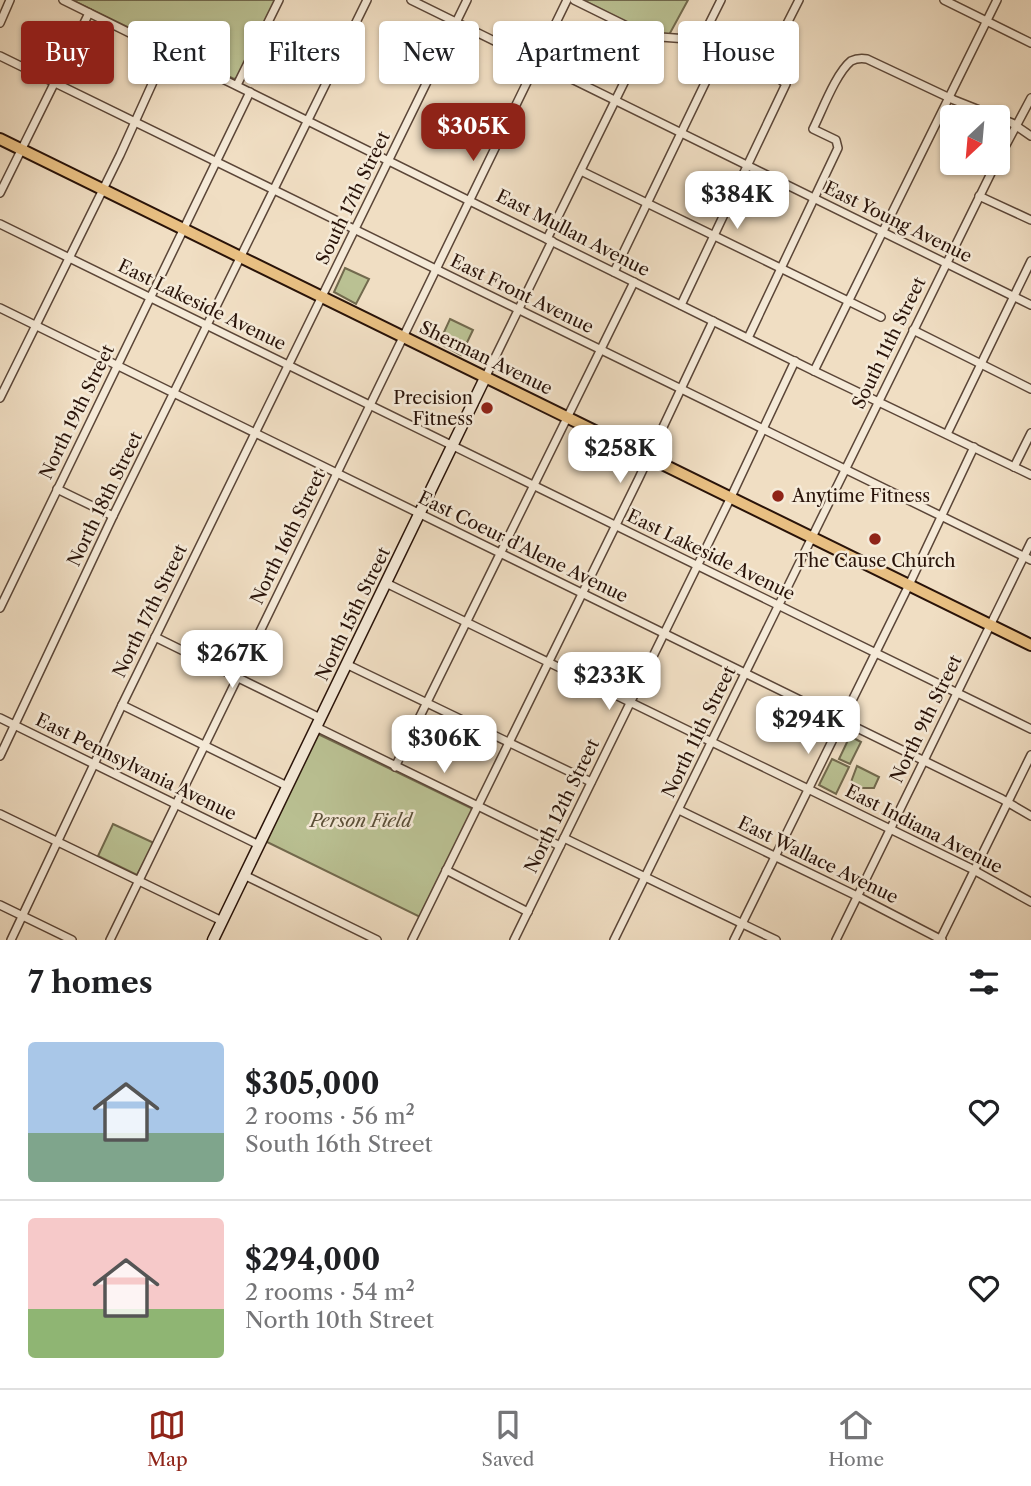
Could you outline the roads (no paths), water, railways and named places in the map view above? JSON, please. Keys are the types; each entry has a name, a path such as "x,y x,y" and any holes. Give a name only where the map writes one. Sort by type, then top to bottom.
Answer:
{"main road":[{"name":"Sherman Avenue","path":"0,139 1031,645"},
{"name":"North 15th Street","path":"213,940 485,378"}],"street":[{"path":"0,23 10,0"},
{"name":"East Mullan Avenue","path":"63,0 128,32"},
{"path":"237,85 279,0"},
{"name":"North 18th Street","path":"0,756 113,516 367,0"},
{"name":"East Young Avenue","path":"411,0 454,21"},
{"name":"South 17th Street","path":"456,21 467,0"},
{"name":"North 16th Street","path":"557,21 567,0"},
{"path":"574,0 616,21"},
{"path":"710,21 721,0"},
{"path":"788,21 799,0"},
{"path":"944,0 1031,43"},
{"path":"814,371 997,0"},
{"path":"85,21 89,13"},
{"name":"East Front Avenue","path":"0,56 21,66"},
{"path":"748,338 838,148 836,140 813,129 843,71 855,59 867,59 947,97 1012,123 1031,136"},
{"name":"East Mullan Avenue","path":"230,82 814,371 1031,475"},
{"path":"0,192 53,84"},
{"name":"East Front Avenue","path":"58,84 1028,558"},
{"path":"0,398 103,190 152,84"},
{"name":"South 17th Street","path":"322,297 425,84"},
{"name":"North 16th Street","path":"110,940 528,84"},
{"name":"East Young Avenue","path":"582,84 1031,304"},
{"path":"485,378 623,84"},
{"path":"614,272 705,84"},
{"path":"681,305 785,84"},
{"name":"North 19th Street","path":"0,608 250,92"},
{"name":"South 11th Street","path":"1010,138 1031,98"},
{"path":"581,171 881,317"},
{"name":"South 11th Street","path":"813,538 990,175"},
{"path":"979,196 1031,220"},
{"name":"East Lakeside Avenue","path":"0,224 1031,729"},
{"path":"947,434 1031,261"},
{"path":"395,767 634,282"},
{"name":"North 17th Street","path":"11,940 122,705 322,297"},
{"name":"East Coeur d'Alene Avenue","path":"0,308 923,761 1031,817"},
{"path":"412,940 713,321"},
{"path":"913,330 1031,389"},
{"name":"North 12th Street","path":"514,940 764,430 795,361"},
{"path":"1014,467 1031,433"},
{"path":"734,940 974,447"},
{"path":"57,489 113,516"},
{"name":"North 11th Street","path":"614,940 813,538"},
{"name":"North 9th Street","path":"836,940 990,625 1028,558 1031,542"},
{"name":"East Indiana Avenue","path":"386,583 890,829 1031,902"},
{"path":"155,637 237,677 395,767 560,846"},
{"path":"346,664 591,782"},
{"path":"122,705 287,786"},
{"name":"East Pennsylvania Avenue","path":"0,718 259,845"},
{"path":"941,940 1031,755"},
{"name":"East Wallace Avenue","path":"679,810 858,896 941,940"},
{"path":"0,814 222,920"},
{"path":"564,838 776,940"},
{"path":"446,870 528,912"},
{"path":"244,875 376,940"},
{"path":"0,905 72,940"}],"place":[{"name":"Precision Fitness","path":"487,408"},
{"name":"Anytime Fitness","path":"778,496"},
{"name":"The Cause Church","path":"875,539"}],"park label":[{"name":"Person Field","path":"361,821"}]}
